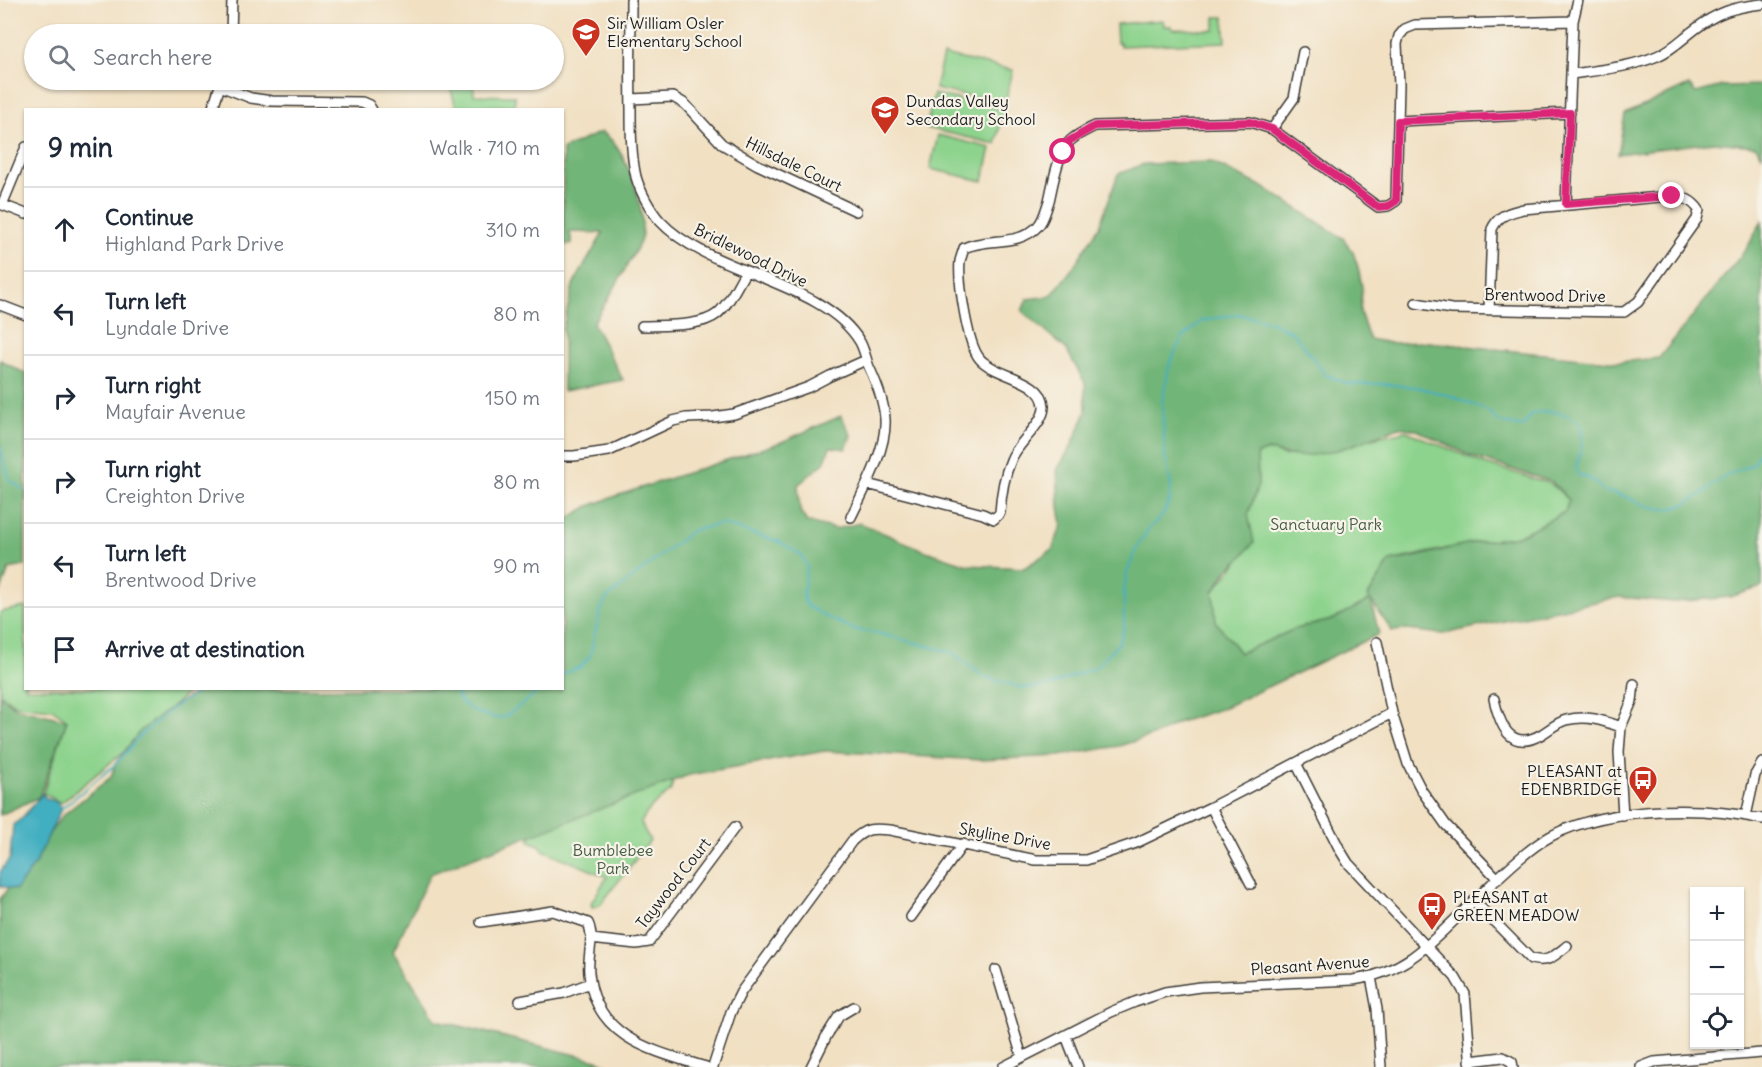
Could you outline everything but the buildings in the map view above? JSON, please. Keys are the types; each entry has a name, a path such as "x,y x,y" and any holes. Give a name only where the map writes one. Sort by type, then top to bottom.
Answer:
{"street":[{"path":"231,24 232,0"},
{"name":"Bridlewood Drive","path":"631,0 632,146 637,178 660,220 683,239 708,254 825,308 844,322 860,342 879,389 885,420 879,454 851,517"},
{"path":"1489,310 1492,229 1496,220 1502,214 1523,209 1566,204 1573,21 1578,0"},
{"path":"1572,74 1626,65 1658,56 1677,45 1716,15 1737,6 1762,4"},
{"path":"867,484 983,514 994,519 1000,513 1000,500 1010,460 1019,444 1031,432 1044,406 1040,393 1027,384 989,367 975,350 966,318 960,261 964,248 973,243 1022,238 1038,226 1044,215 1063,152 1069,141 1095,126 1250,122 1272,129 1378,207 1388,206 1396,201 1397,44 1399,36 1405,29 1415,25 1573,21"},
{"path":"1272,129 1294,98 1303,52"},
{"path":"213,108 219,90"},
{"path":"235,90 251,98 272,101 362,102 371,108"},
{"name":"Hillsdale Court","path":"631,99 673,98 679,100 722,144 758,165 856,210"},
{"path":"1398,121 1570,113"},
{"path":"24,152 1,205 24,213"},
{"name":"Brentwood Drive","path":"1416,303 1451,309 1624,312 1638,302 1696,219 1699,210 1694,203 1683,197 1672,196 1566,204"},
{"path":"642,326 704,321 726,304 746,271"},
{"path":"0,305 24,314"},
{"path":"564,456 609,451 642,434 680,419 734,414 799,391 866,360"},
{"path":"1377,642 1392,713 1408,764 1422,791 1446,825 1498,879"},
{"path":"1623,815 1619,752 1622,727 1632,701 1634,684"},
{"path":"1494,699 1499,718 1512,738 1520,741 1531,740 1563,720 1587,717 1622,727"},
{"name":"Skyline Drive","path":"713,1067 731,1012 741,992 852,841 862,832 874,828 1036,860 1086,860 1136,843 1211,807 1392,713"},
{"path":"1296,763 1348,863 1455,977 1465,994 1471,1064 1503,1058 1512,1062 1513,1067"},
{"path":"1746,816 1755,775 1762,763"},
{"path":"1211,807 1251,884"},
{"name":"Pleasant Avenue","path":"1003,1067 1135,1002 1166,993 1200,987 1371,977 1391,971 1427,946 1532,849 1561,832 1597,819 1700,810 1762,819"},
{"name":"Taywood Court","path":"591,935 636,944 649,942 735,827"},
{"path":"911,917 963,844"},
{"path":"1474,901 1531,959 1542,962 1567,946"},
{"path":"480,922 553,911 588,923 591,935 588,960 590,983 600,1008 610,1024 628,1039 650,1050 706,1067"},
{"path":"996,970 1022,1057"},
{"path":"1371,977 1377,1009 1381,1067"},
{"path":"520,1001 564,993 590,983"},
{"path":"811,1067 839,1016 854,1007"},
{"path":"1066,1036 1078,1067"},
{"path":"1706,1049 1707,1057"},
{"path":"1641,1067 1654,1062 1762,1053"}],"green space":[{"path":"1215,17 1224,17 1226,42 1120,46 1120,43 1117,43 1116,24 1163,20 1164,26 1172,26 1172,29 1215,30"},
{"path":"943,55 1013,70 1005,104 935,89"},
{"path":"1689,85 1696,93 1722,86 1762,85 1762,155 1756,146 1714,142 1618,154 1625,114"},
{"path":"451,90 474,90 474,95 515,96 515,106 456,107"},
{"path":"934,94 1004,109 996,144 926,128"},
{"path":"601,132 610,139 619,150 633,181 638,197 642,228 639,244 593,323 623,380 564,391 564,324 573,285 603,233 570,232 572,244 564,245 564,149"},
{"path":"938,135 991,148 983,181 930,169"},
{"path":"1211,162 1263,187 1343,238 1353,252 1358,267 1362,287 1360,312 1369,339 1390,343 1428,342 1619,362 1659,358 1747,248 1762,221 1762,587 1730,597 1674,602 1619,597 1443,634 1407,630 1392,631 1371,601 1379,634 1221,709 1179,722 1158,734 1119,746 1059,756 982,760 825,751 689,775 430,874 393,952 436,1020 601,1061 609,1067 0,1067 0,899 63,815 111,777 115,764 139,732 164,712 199,690 564,690 564,522 567,519 589,506 779,443 841,416 851,435 846,449 830,447 824,463 798,485 800,511 807,522 836,529 860,523 923,550 968,565 1024,568 1052,550 1062,525 1057,470 1071,447 1086,412 1085,383 1066,349 1022,311 1027,299 1051,296 1072,269 1099,227 1118,174 1144,164","holes":["1399,427 1417,430 1471,456 1552,482 1569,500 1565,512 1518,536 1466,544 1390,561 1368,596 1370,600 1332,620 1295,629 1240,653 1216,622 1213,592 1227,570 1254,542 1248,515 1258,485 1257,454 1268,450 1285,455 1301,456 1334,451"]},
{"path":"0,360 24,373 24,566 9,569 0,593"},
{"name":"Sanctuary Park","path":"1406,431 1485,464 1551,484 1569,500 1565,512 1518,536 1476,542 1390,561 1368,596 1370,600 1332,620 1295,629 1240,653 1216,622 1213,592 1253,542 1248,515 1258,485 1257,454 1268,450 1284,456"},
{"path":"24,607 24,690 190,690 126,750 61,803 43,793 67,720 52,709 15,705 0,693 0,612"},
{"path":"0,695 17,708 67,720 39,797 0,815"},
{"name":"Bumblebee Park","path":"673,781 671,791 650,809 641,823 650,841 600,905 592,907 591,903 607,877 543,850 541,846 530,841 531,834"}],"water":[{"path":"43,793 45,798 57,802 61,809 35,864 16,890 0,886 0,872 10,858 13,825"}],"waterway":[{"path":"564,673 581,667 590,656 600,612 607,598 693,530 722,524 780,542 801,555 807,567 803,595 806,605 855,630 877,633 951,652 984,677 1024,688 1049,686 1096,667 1119,643 1124,628 1126,576 1136,549 1149,528 1163,515 1169,501 1171,486 1165,456 1162,402 1170,362 1182,338 1202,321 1238,314 1272,322 1293,333 1326,375 1349,384 1416,387 1451,396 1488,411 1499,422 1523,427 1531,414 1551,412 1570,417 1581,424 1582,446 1576,468 1578,475 1590,478 1605,492 1620,495 1650,507 1667,509 1690,502 1716,482 1753,464 1762,447"},
{"path":"0,446 9,480 24,490"},
{"path":"61,809 116,764 141,735 173,708 201,690"},
{"path":"454,690 461,702 475,712 496,718 505,717 540,690"}],"place":[{"name":"Sir William Osler Elementary School","path":"586,58"},
{"name":"Dundas Valley Secondary School","path":"885,136"},
{"name":"PLEASANT at EDENBRIDGE","path":"1643,806"},
{"name":"PLEASANT at GREEN MEADOW","path":"1432,932"}],"route":[{"path":"1063,152 1069,141 1095,126 1250,122 1272,129 1378,207 1388,206 1396,201 1398,121 1570,113 1566,204 1672,196"}]}
